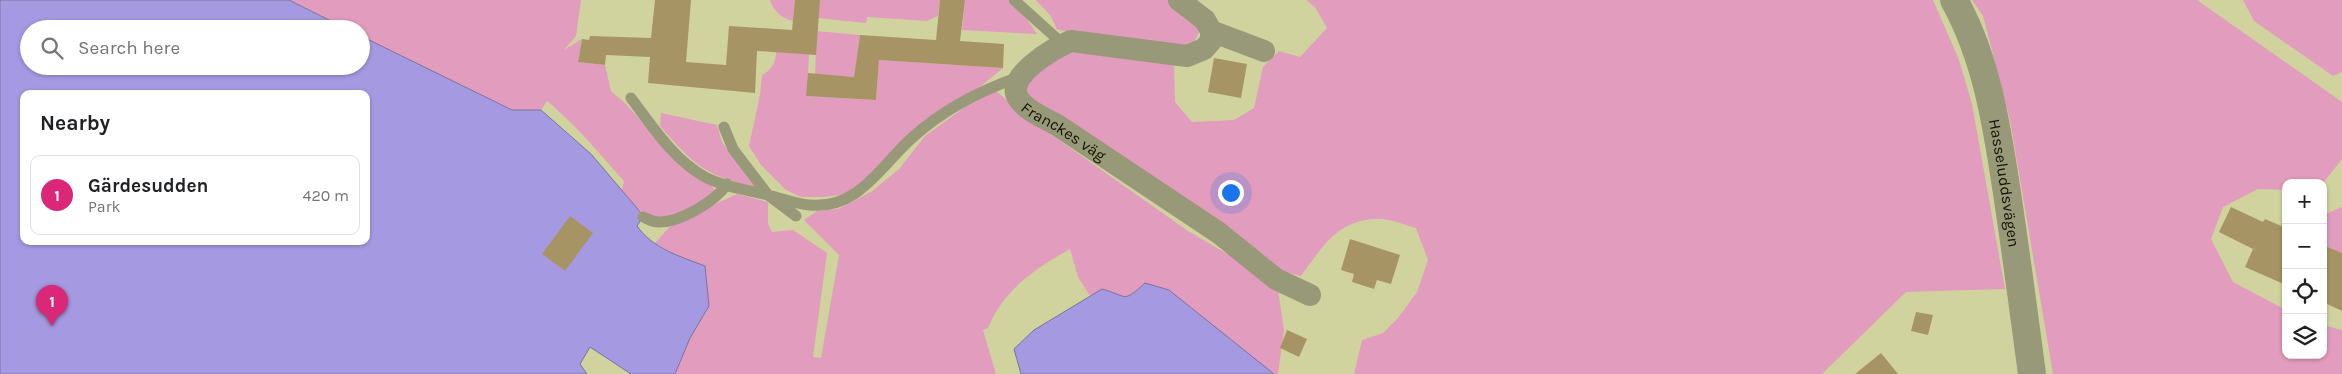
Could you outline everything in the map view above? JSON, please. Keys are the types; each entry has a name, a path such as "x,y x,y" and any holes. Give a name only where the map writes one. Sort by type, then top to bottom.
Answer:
{"street":[{"path":"1063,44 1071,41 1103,43 1187,56 1204,49 1211,41 1211,31 1205,20 1179,0"},
{"name":"Hasseluddsvägen","path":"1954,0 1978,50 1993,113 2013,233 2032,374"},
{"path":"1211,31 1264,51"},
{"name":"Franckes väg","path":"1063,44 1019,76 1015,87 1018,98 1030,109 1219,232 1276,278 1310,295"}],"lane":[{"path":"1014,0 1063,44"},
{"path":"631,98 680,157 706,177 809,206 838,202 860,192 913,137 938,117 992,87 1019,76"},
{"path":"724,127 733,149 768,195 796,216"},
{"path":"643,217 656,222 679,218 720,195 727,184"}],"shaded area":[{"path":"0,0 289,0 329,20 20,20 20,75 370,75 370,40 512,110 541,110 591,154 642,214 643,217 637,226 643,234 668,251 705,266 709,306 690,338 675,374 631,374 590,347 580,364 587,374 0,374"},
{"path":"289,0 581,0 576,36 564,50 582,39 578,62 605,65 611,91 627,105 681,167 711,185 714,189 714,195 678,213 655,220 633,203 622,190 624,181 578,130 547,101 541,110 512,110 370,40 370,20 329,20"},
{"path":"770,0 795,0 793,21 779,14"},
{"path":"820,0 940,0 938,16 927,21 867,17 866,23 818,18"},
{"path":"965,0 1007,0 1027,19 1037,34 962,30"},
{"path":"1036,0 1167,0 1193,18 1199,32 1194,42 1174,49 1080,36 1057,29 1050,15"},
{"path":"1306,0 1933,0 1959,60 1972,104 2005,289 1906,292 1822,374 1354,374 1362,340 1383,333 1398,318 1417,292 1428,260 1416,228 1382,219 1354,223 1343,228 1325,244 1301,276 1281,271 1030,101 1024,87 1062,51 1174,64 1175,102 1192,122 1234,120 1254,108 1263,67 1279,51 1300,57 1327,28 1315,7"},
{"path":"1972,0 2197,0 2342,102 2342,159 2326,179 2282,179 2282,190 2258,189 2223,207 2211,239 2233,282 2282,308 2282,359 2327,359 2327,326 2342,330 2342,374 2053,374 2010,120 1983,16"},
{"path":"2243,0 2342,0 2342,72 2333,76 2254,21"},
{"path":"817,31 860,35 854,77 815,74"},
{"path":"776,52 809,54 807,96 876,100 879,60 1003,68 879,170 846,194 824,197 801,197 786,190 761,165 749,146 760,95 762,75 773,65"},
{"path":"996,91 1032,121 1188,231 1277,283 1284,330 1278,374 1273,374 1145,283 1128,296 1121,296 1102,289 1090,296 1078,277 1070,249 1022,281 1003,302 988,328 983,330 996,374 675,374 690,338 709,306 705,266 677,256 655,243 672,224 737,194 768,202 768,224 772,232 793,230 827,253 813,357 821,358 839,255 804,220 817,211 838,209 871,192 899,169 925,136 965,107"},
{"path":"661,113 717,125 722,142 755,187 723,178 701,167 660,126"},
{"path":"2342,207 2342,253 2327,247 2327,213"},
{"path":"1145,283 1169,290 1274,374 1021,374 1014,349 1034,330 1102,289 1121,296 1128,296"}],"building":[{"path":"655,0 691,0 686,62 726,65 729,26 792,30 795,0 820,0 816,55 757,51 755,93 648,83 650,57 606,55 605,65 578,62 582,39 589,40 590,36 651,38"},
{"path":"940,0 965,0 960,41 1004,44 1003,68 879,60 876,100 806,96 808,73 854,77 860,35 936,40"},
{"path":"1214,58 1247,64 1241,98 1208,92"},
{"path":"2231,207 2263,222 2265,219 2282,226 2282,283 2245,267 2253,249 2219,232"},
{"path":"570,216 593,233 565,271 542,254"},
{"path":"1350,239 1400,255 1391,284 1377,280 1374,289 1352,282 1354,274 1341,270"},
{"path":"2327,247 2342,253 2342,311 2327,304"},
{"path":"1916,312 1933,315 1928,335 1911,331"},
{"path":"1287,330 1307,339 1299,357 1280,348"},
{"path":"1881,353 1898,374 1855,374"}],"place":[{"name":"Gärdesudden","path":"52,326"}]}
